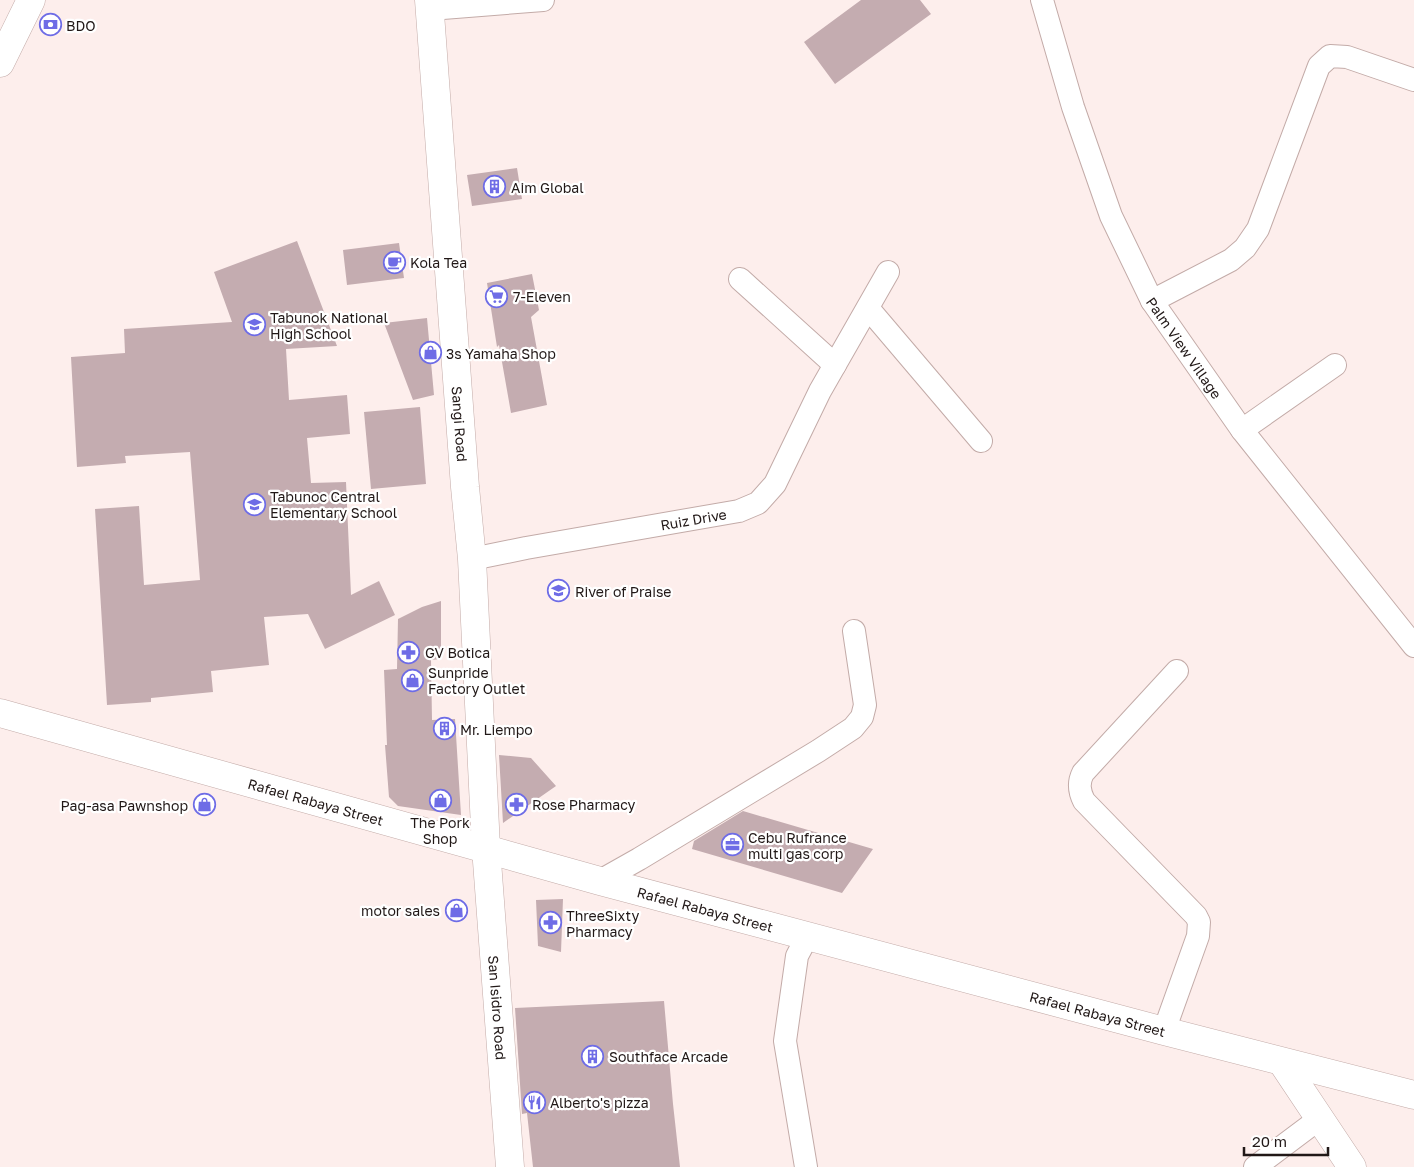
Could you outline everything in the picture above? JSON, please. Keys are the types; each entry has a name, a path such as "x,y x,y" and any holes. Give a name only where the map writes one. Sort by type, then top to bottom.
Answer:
{"main road":[{"path":"0,63 31,0"},
{"name":"Sangi Road","path":"430,5 465,487 472,559 486,848"},
{"name":"Rafael Rabaya Street","path":"0,713 600,881 1164,1031 1414,1095"},
{"name":"San Isidro Road","path":"486,848 510,1167"},
{"path":"1282,1062 1352,1167"}],"street":[{"path":"430,5 543,0"},
{"name":"Palm View Village","path":"1042,0 1073,108 1111,216 1152,301 1242,430 1414,646"},
{"path":"1152,301 1231,260 1245,248 1254,236 1318,66 1330,56 1347,57 1414,80"},
{"name":"Ruiz Drive","path":"472,559 739,511 758,503 775,484 820,391 888,272"},
{"path":"740,279 835,365"},
{"path":"868,308 981,441"},
{"path":"1242,430 1335,365"},
{"path":"600,881 818,751 853,728 862,717 865,705 854,631"},
{"path":"1164,1031 1198,936 1199,922 1196,916 1084,801 1079,787 1083,773 1177,671"},
{"path":"806,1167 785,1041 797,956 808,936"},
{"path":"1254,1167 1319,1119"}],"building":[{"path":"861,0 920,0 931,14 835,84 804,42"},
{"name":"Aim Global","path":"517,168 522,199 472,206 467,175"},
{"name":"Tabunoc Central Elementary School","path":"297,241 337,346 286,349 289,400 347,395 350,434 307,438 311,483 346,482 351,595 379,581 395,615 325,649 308,614 264,617 269,665 211,671 213,692 151,698 151,702 107,705 95,509 139,506 144,585 200,580 190,452 125,456 126,463 77,467 71,357 125,353 124,329 232,322 214,272"},
{"path":"399,243 404,278 347,285 343,250"},
{"path":"532,274 539,310 531,317 547,405 511,413 499,345 497,347 487,283"},
{"path":"427,318 434,395 413,400 384,323"},
{"path":"420,407 426,484 371,489 364,412"},
{"path":"441,601 441,659 431,660 432,720 455,719 461,815 398,806 389,797 385,745 387,745 384,670 397,669 398,619 422,607"},
{"name":"Rose Pharmacy","path":"499,755 531,758 556,786 503,823"},
{"path":"743,811 873,849 842,893 692,849 694,841"},
{"name":"ThreeSixty Pharmacy","path":"563,899 561,952 538,946 536,900"},
{"name":"Southface Arcade","path":"664,1001 680,1167 533,1167 527,1113 522,1114 515,1008"}],"place":[{"name":"BDO","path":"50,25"},
{"name":"Aim Global","path":"495,187"},
{"name":"Kola Tea","path":"394,262"},
{"name":"7-Eleven","path":"497,296"},
{"name":"Tabunok National High School","path":"254,325"},
{"name":"3s Yamaha Shop","path":"430,353"},
{"name":"Tabunoc Central Elementary School","path":"254,504"},
{"name":"River of Praise","path":"559,591"},
{"name":"GV Botica","path":"409,652"},
{"name":"Sunpride Factory Outlet","path":"412,680"},
{"name":"Mr. Liempo","path":"444,729"},
{"name":"The Pork Shop","path":"440,800"},
{"name":"Rose Pharmacy","path":"516,804"},
{"name":"Pag-asa Pawnshop","path":"204,805"},
{"name":"Cebu Rufrance multi gas corp","path":"732,845"},
{"name":"motor sales","path":"456,910"},
{"name":"ThreeSixty Pharmacy","path":"550,923"},
{"name":"Southface Arcade","path":"593,1056"},
{"name":"Alberto's pizza","path":"534,1102"}]}
